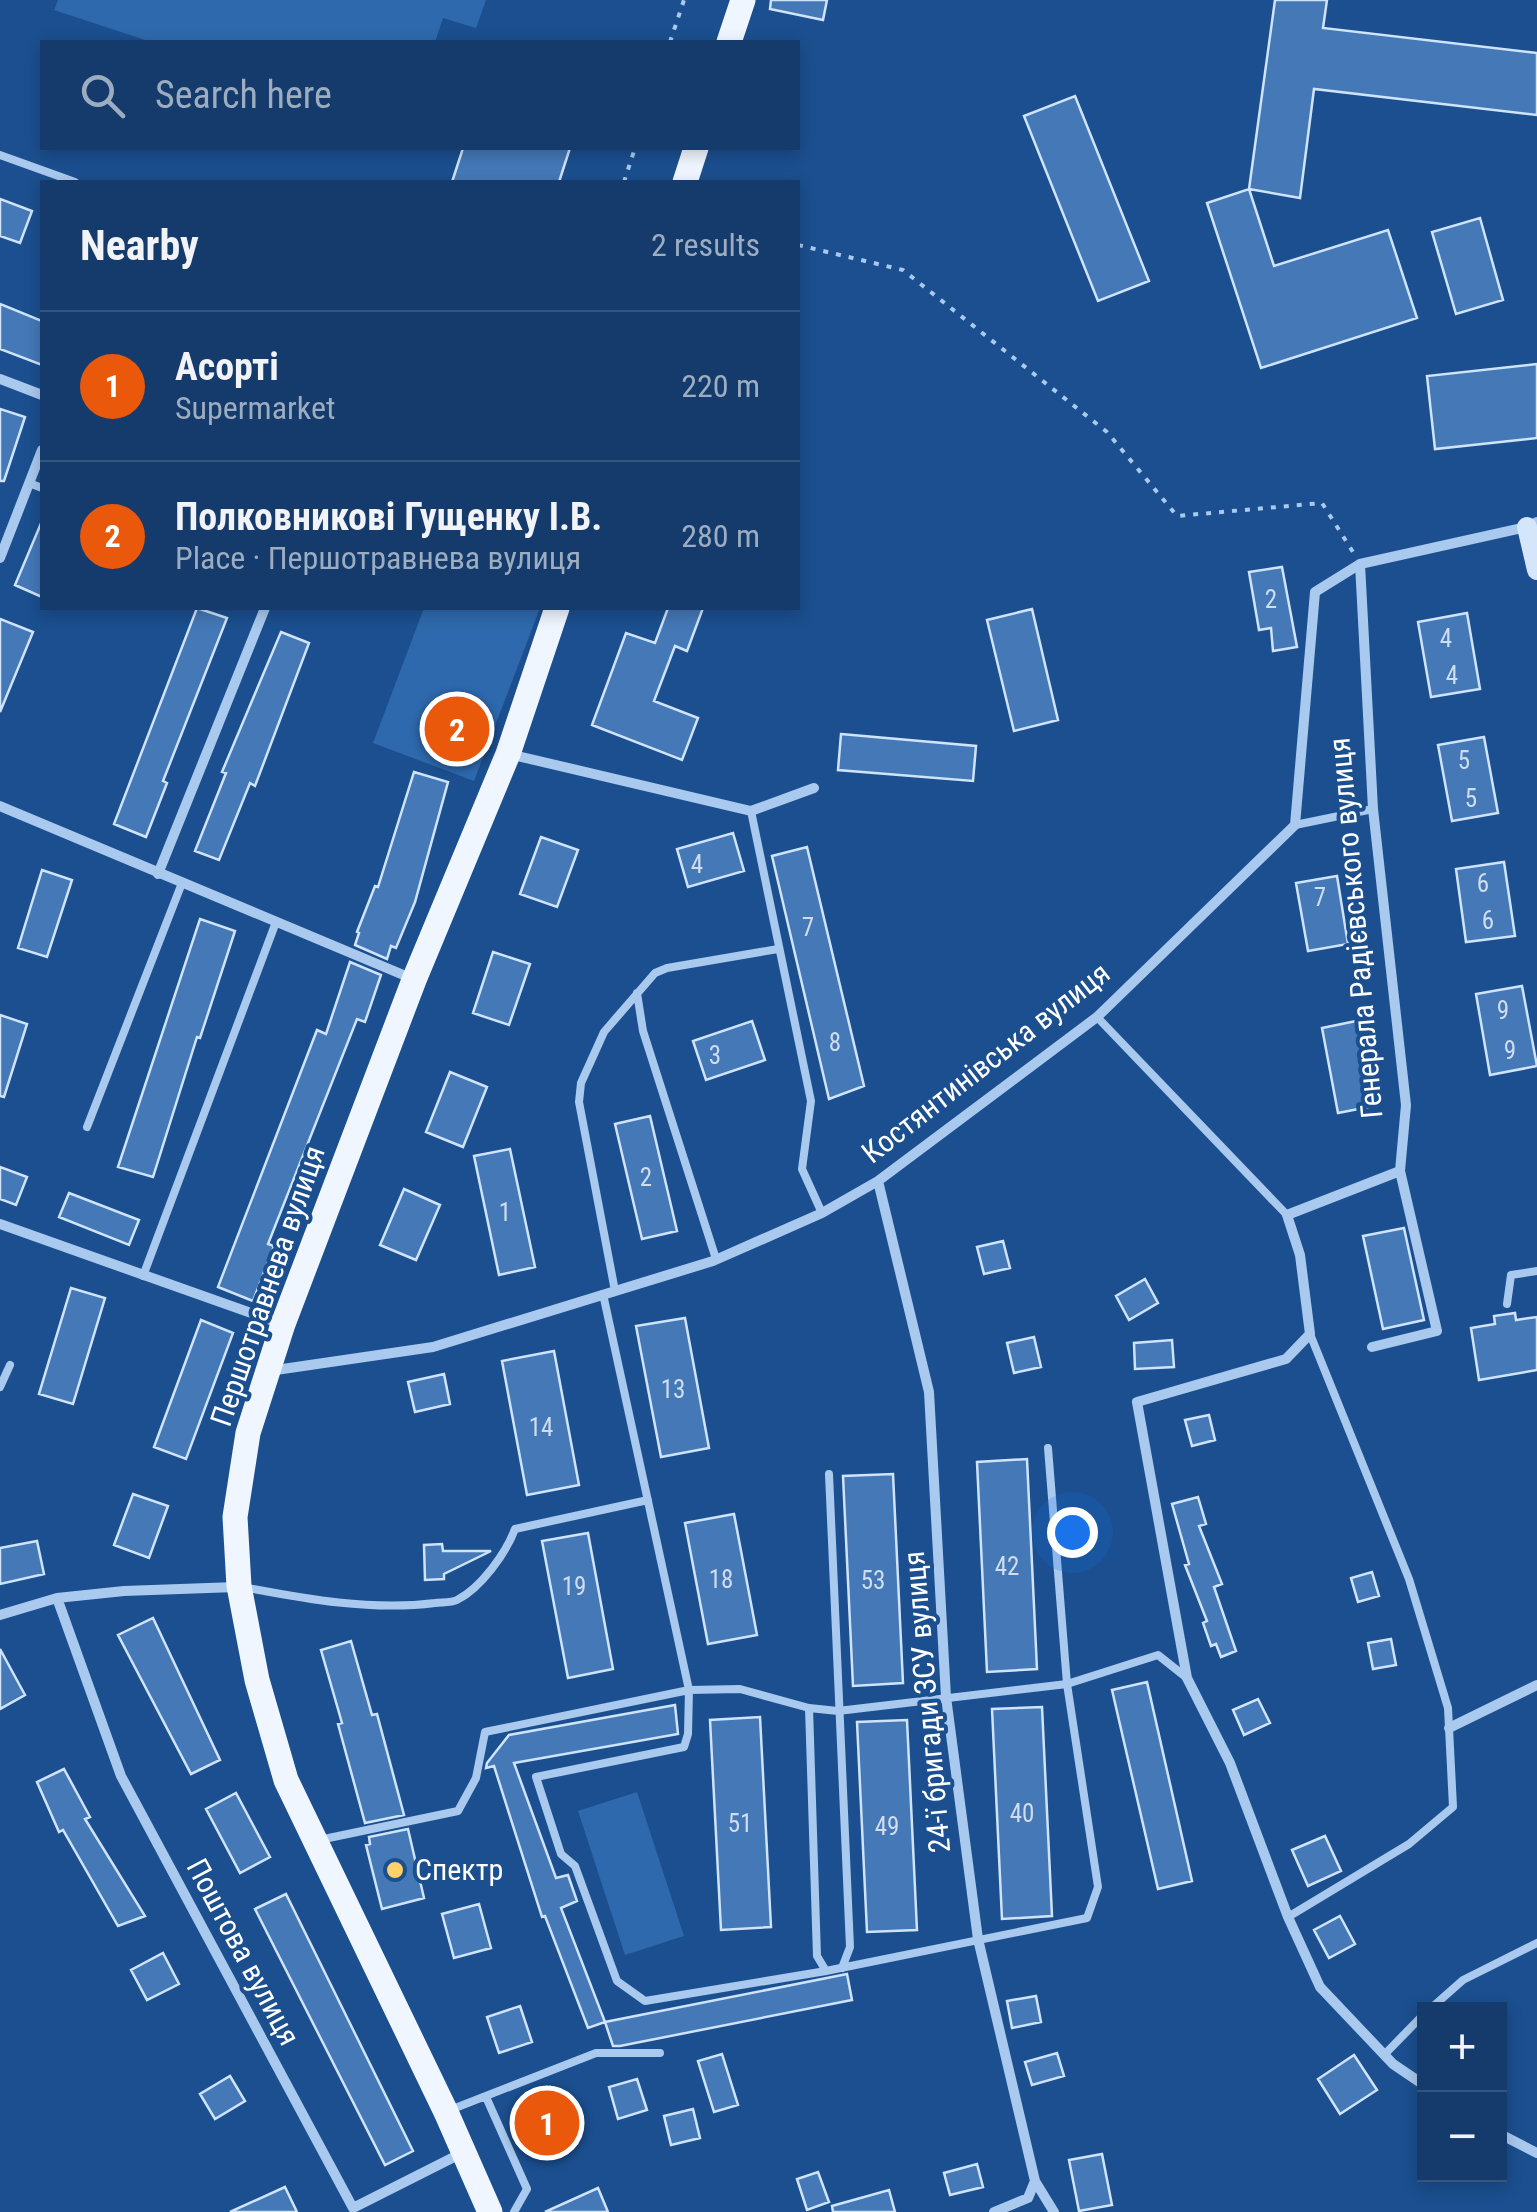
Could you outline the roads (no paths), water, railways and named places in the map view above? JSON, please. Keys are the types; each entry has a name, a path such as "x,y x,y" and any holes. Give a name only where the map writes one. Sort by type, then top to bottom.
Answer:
{"main road":[{"path":"731,40 743,0"},
{"path":"686,180 695,150"},
{"name":"Першотравнева вулиця","path":"490,2212 286,1780 257,1680 239,1586 235,1516 248,1433 283,1324 414,980 508,754 556,610"}],"street":[{"path":"0,379 40,394"},
{"path":"0,558 40,456"},
{"path":"1295,824 1314,592 1360,564 1532,524 1537,570"},
{"name":"Генерала Радієвського вулиця","path":"1360,564 1373,809 1406,1105 1400,1171 1437,1331 1372,1347"},
{"path":"158,874 264,610"},
{"path":"508,754 751,810 814,788"},
{"path":"0,806 414,980"},
{"name":"Костянтинівська вулиця","path":"268,1371 433,1346 716,1259 822,1213 878,1180 1097,1017 1295,824"},
{"path":"1400,1171 1286,1215 1300,1254 1310,1334 1286,1359 1137,1402 1187,1678 1230,1763 1288,1917 1320,1987 1384,2055 1417,2080"},
{"name":"24-ї бригади ЗСУ вулиця","path":"878,1180 929,1392 946,1697 978,1939 1034,2181 1054,2212"},
{"path":"0,1224 283,1324"},
{"path":"0,1615 57,1598 239,1586"},
{"name":"Поштова вулиця","path":"57,1598 121,1776 353,2208 464,2152"},
{"path":"1449,1728 1537,1685"},
{"path":"1507,2138 1537,2153"},
{"path":"994,2212 1028,2198 1034,2181"}],"lane":[{"path":"0,155 69,180"},
{"path":"30,483 40,487"},
{"path":"1295,824 1373,809"},
{"path":"751,810 812,1101 802,1168 822,1213"},
{"path":"88,1127 182,883"},
{"path":"143,1276 276,922"},
{"path":"778,949 655,973 604,1032 581,1083 579,1102 609,1292 689,1690 684,1747 536,1777 562,1854 575,1866 616,1982 645,2001 842,1968 1087,1918 1098,1888 1067,1684 1048,1448"},
{"path":"638,993 643,1031 716,1259"},
{"path":"1097,1017 1286,1215"},
{"path":"1507,1304 1511,1275 1537,1271"},
{"path":"1288,1917 1410,1844 1453,1807 1448,1708 1410,1579 1310,1334"},
{"path":"0,1387 10,1365"},
{"path":"829,1474 850,1947 842,1968"},
{"path":"239,1586 308,1600 369,1605 456,1600 480,1580 510,1543 515,1529 648,1500"},
{"path":"315,1841 458,1812 476,1778 485,1732 689,1690 740,1689 809,1708 838,1710 1067,1684 1158,1655 1187,1678"},
{"path":"809,1708 817,1956 826,1971"},
{"path":"1438,2002 1463,1980 1537,1943"},
{"path":"1384,2055 1417,2022"},
{"path":"446,2112 596,2053 660,2053"},
{"path":"486,2097 527,2189 514,2212"}],"place":[{"name":"Полковникові Гущенку І.В.","path":"457,729"},
{"name":"Спектр","path":"395,1870"},
{"name":"Асорті","path":"547,2123"}]}
